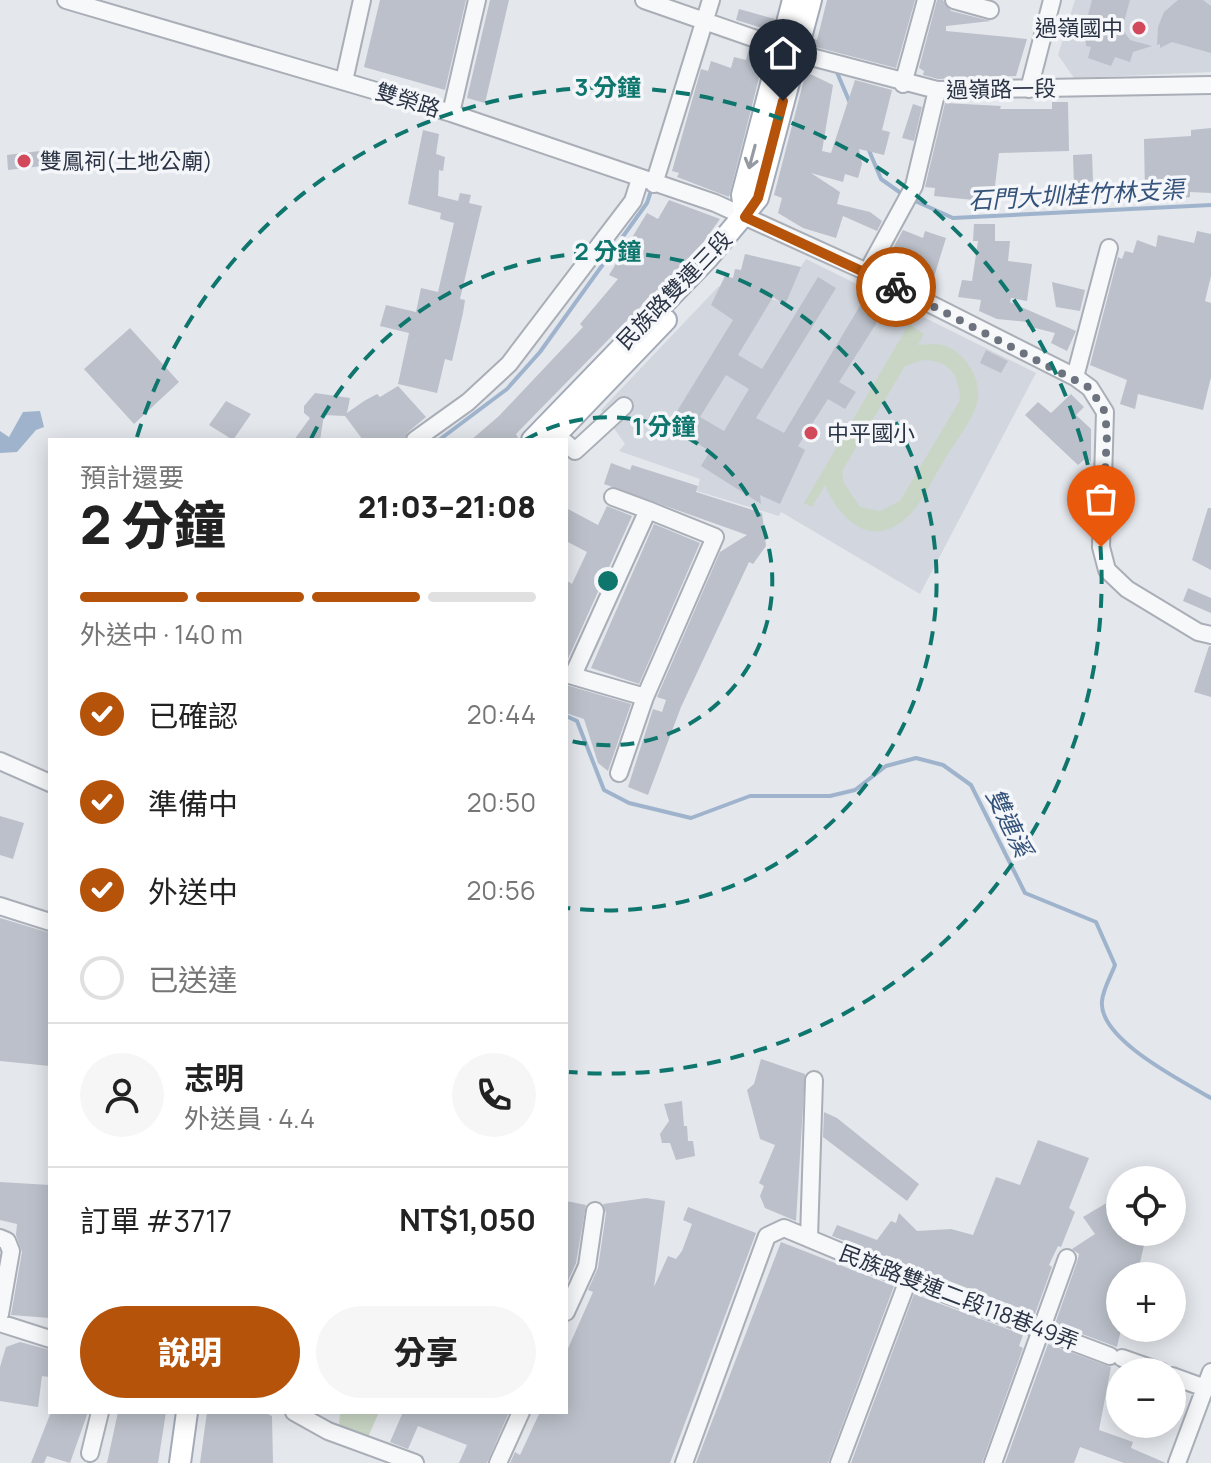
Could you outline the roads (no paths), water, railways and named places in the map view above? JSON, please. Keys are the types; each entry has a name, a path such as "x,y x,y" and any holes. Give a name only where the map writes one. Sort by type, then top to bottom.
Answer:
{"main road":[{"path":"788,50 793,0"},
{"path":"788,50 811,0"},
{"name":"民族路雙連三段","path":"552,437 718,267 758,198 788,50"},
{"path":"180,1463 187,1414"}],"street":[{"name":"雙榮路","path":"66,0 451,113 715,203 867,272 1075,377"},
{"path":"344,81 362,0"},
{"path":"451,113 477,0"},
{"name":"過嶺路一段","path":"644,0 788,50 903,84 937,90 1211,85"},
{"path":"418,438 468,402 509,364 647,182 707,22 711,0"},
{"path":"903,84 926,0"},
{"path":"954,0 990,10"},
{"path":"1029,89 1052,0"},
{"path":"867,272 914,186 937,90"},
{"path":"1109,248 1075,377 1090,388 1105,412 1101,547 1107,570 1127,589 1198,632 1211,635"},
{"path":"568,447 575,451 624,406"},
{"path":"613,497 715,537 645,697 619,773"},
{"path":"645,697 569,674 648,510"},
{"path":"0,761 48,782"},
{"path":"0,906 48,921"},
{"path":"809,1238 814,1080"},
{"path":"568,1308 587,1266 595,1211"},
{"name":"民族路雙連二段118巷49弄","path":"684,1463 767,1236 784,1228 908,1280 1119,1358"},
{"path":"0,1238 7,1241 11,1251 0,1314"},
{"path":"993,1463 1067,1258"},
{"path":"839,1463 908,1280"},
{"path":"0,1323 48,1338"},
{"path":"1177,1463 1208,1380 1186,1378"},
{"path":"90,1453 100,1414"},
{"path":"298,1414 328,1431 415,1463"},
{"path":"498,1463 520,1414"}],"water":[{"path":"40,411 44,427 36,430 17,452 0,453 0,431 9,437 23,412"}],"waterway":[{"name":"石門大圳桂竹林支渠","path":"836,70 850,103"},
{"name":"石門大圳桂竹林支渠","path":"868,148 881,179 905,196"},
{"path":"442,438 507,389 540,352 647,203 652,188"},
{"name":"石門大圳桂竹林支渠","path":"913,200 953,218 1211,205"},
{"name":"雙連溪","path":"568,717 577,721 604,790 629,803 691,818 750,796 830,796 855,790 886,766 916,758 943,765 971,785 1025,893 1096,922 1115,965 1102,1001 1104,1015 1113,1030 1144,1057 1211,1098"}],"place":[{"name":"過嶺國中","path":"1139,28"},
{"name":"雙鳳祠(土地公廟)","path":"24,161"},
{"name":"中平國小","path":"811,433"}]}
